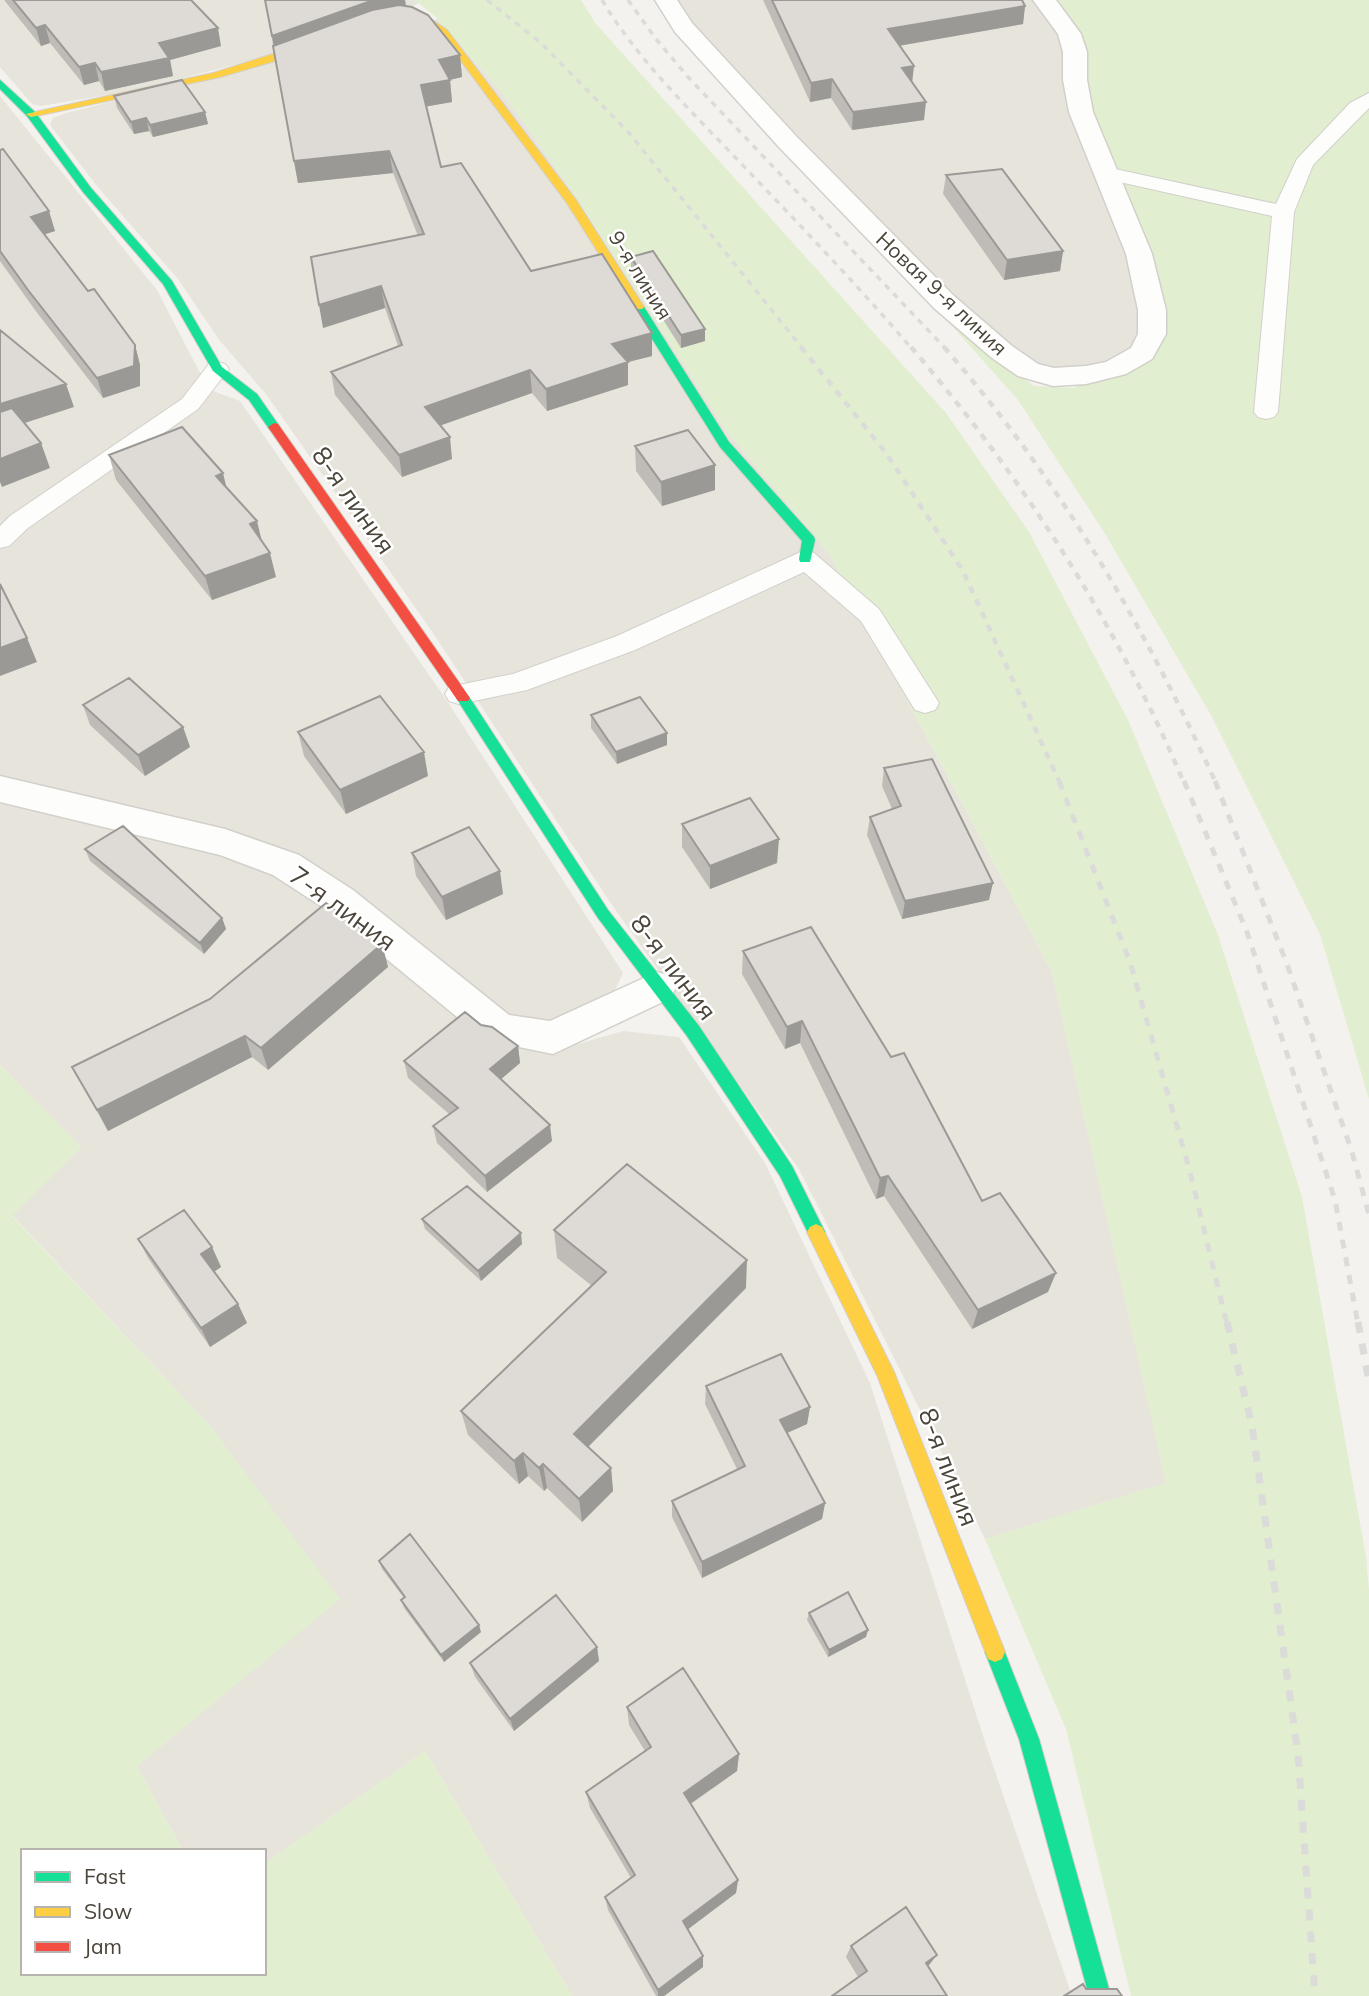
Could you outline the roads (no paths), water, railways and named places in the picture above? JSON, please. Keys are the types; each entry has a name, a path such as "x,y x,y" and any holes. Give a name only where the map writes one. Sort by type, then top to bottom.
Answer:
{"street":[{"name":"Новая 9-я линия","path":"666,0 683,27 770,122 935,292 1002,352 1028,370 1053,377 1086,375 1116,368 1142,354 1152,334 1152,310 1139,254 1081,112 1075,80 1075,52 1069,34 1044,0"},
{"name":"9-я линия","path":"370,23 401,17 426,19 444,32 572,202 724,444 808,540 806,559"},
{"path":"31,114 134,94 293,53 338,35"},
{"name":"8-я линия","path":"0,83 31,114 88,190 168,283 217,369 253,397 459,694 603,914 693,1031 786,1171 885,1372 1029,1739 1100,1996"},
{"name":"7-я линия","path":"0,789 225,843 286,865 340,900 499,1028 554,1038 657,987"}],"lane":[{"path":"1266,412 1283,212 1304,163 1357,107 1369,99"},
{"path":"1106,173 1283,212"},
{"path":"0,540 19,522 190,404 217,369"},
{"path":"459,694 517,683 626,643 793,568 806,559 870,615 925,703"}],"railway":[{"path":"487,0 542,44 630,134 803,349"},
{"path":"602,0 615,21 662,80 824,250 912,349"},
{"path":"628,0 688,77 946,349"},
{"path":"801,347 886,453 963,571 1060,783"},
{"path":"911,347 991,448 1064,554 1129,666 1184,783"},
{"path":"944,347 1025,449 1096,555 1159,666 1216,783"},
{"path":"1059,781 1130,962 1189,1168 1227,1324"},
{"path":"1184,781 1247,932 1335,1200 1358,1324"},
{"path":"1215,781 1287,964 1352,1152 1369,1215"},
{"path":"1227,1322 1252,1426 1298,1754 1315,1996"},
{"path":"1358,1322 1369,1382"}]}
